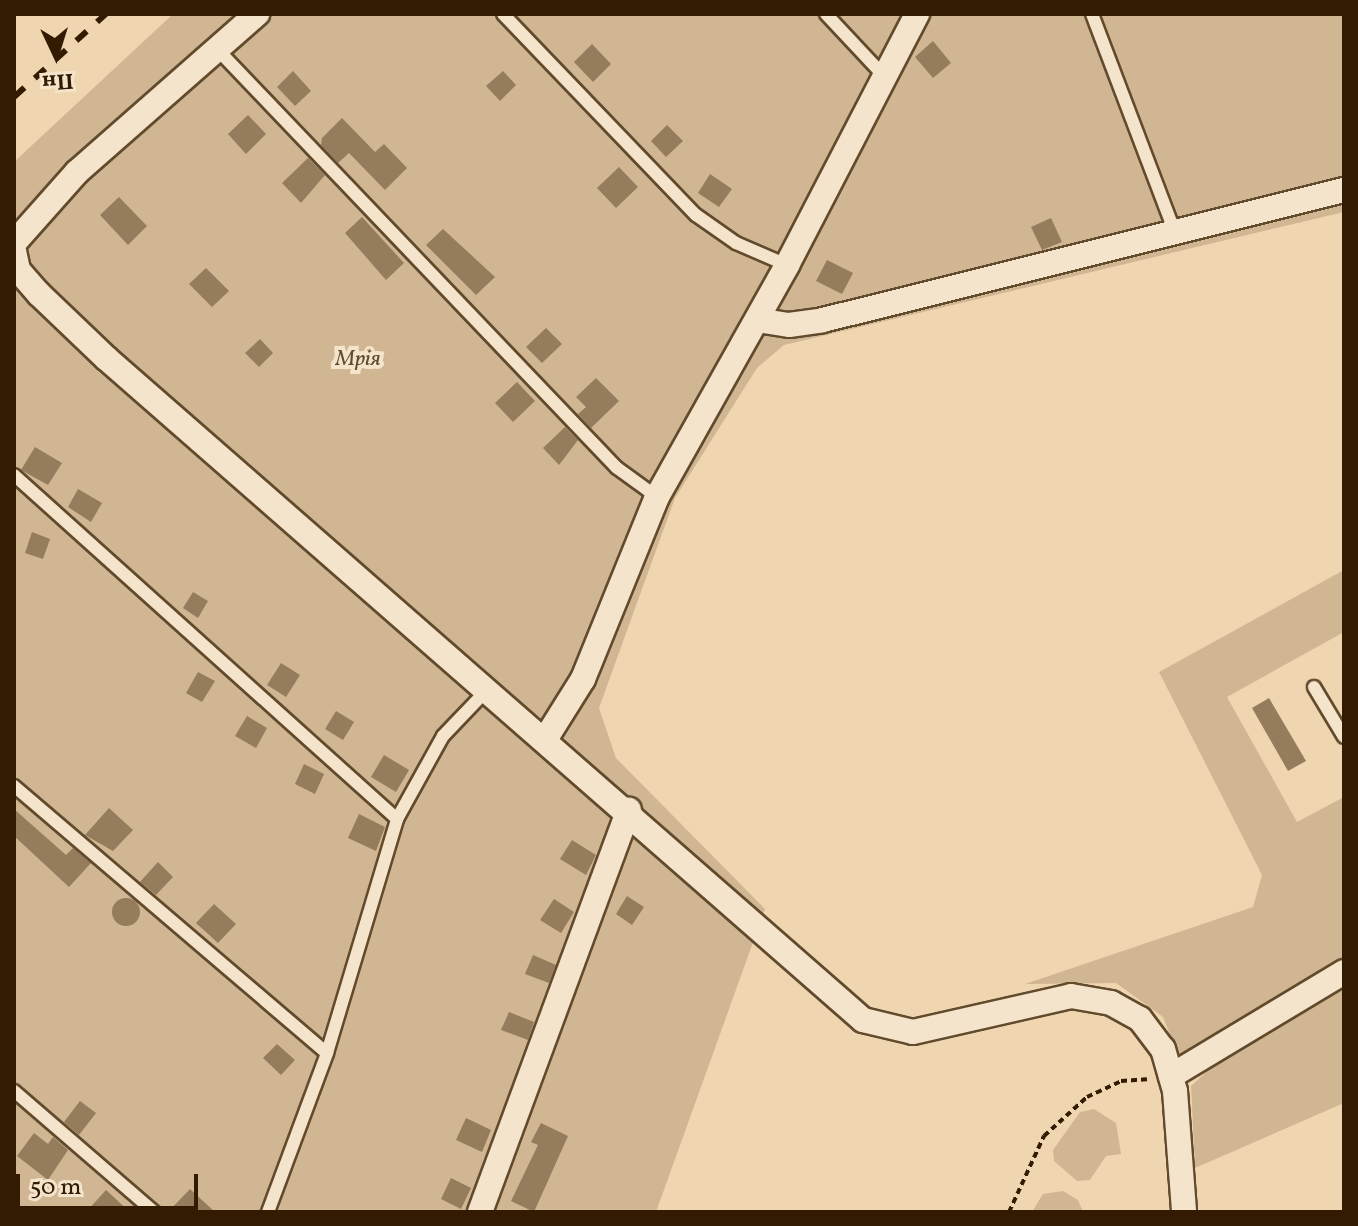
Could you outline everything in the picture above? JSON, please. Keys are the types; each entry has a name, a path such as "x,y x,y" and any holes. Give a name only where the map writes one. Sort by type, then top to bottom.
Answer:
{"street":[{"path":"14,243 77,172 257,14"},
{"path":"546,738 583,679 657,497 787,265 917,14"},
{"path":"757,320 789,325 823,320 1344,190"},
{"path":"14,251 18,270 69,324 484,693 546,738 863,1020 913,1032 1071,996 1111,1003 1140,1019 1163,1049 1171,1076 1184,1212"},
{"path":"480,1212 629,810"},
{"path":"1171,1076 1344,972"}],"lane":[{"path":"503,14 696,215 736,243 787,265"},
{"path":"826,14 884,76"},
{"path":"1092,14 1175,233"},
{"path":"217,49 617,468 657,497"},
{"path":"14,475 397,819"},
{"path":"1314,687 1344,737"},
{"path":"268,1212 327,1053 397,819 443,736 484,693"},
{"path":"14,786 327,1053"},
{"path":"14,1091 154,1212"}],"path":[{"path":"1009,1212 1044,1136 1087,1097 1121,1081 1171,1076"}],"green space":[{"name":"Мрія","path":"173,14 1344,14 1344,212 784,345 757,368 675,498 599,708 616,758 765,909 656,1212 14,1212 14,162"},
{"path":"1344,570 1344,632 1227,697 1297,822 1344,797 1344,961 1187,1056 1177,1053 1163,1017 1116,983 1025,984 1253,907 1262,875 1159,672"},
{"path":"1344,982 1344,1103 1195,1168 1191,1086 1229,1051"},
{"path":"1094,1109 1116,1123 1121,1154 1106,1156 1090,1180 1077,1181 1054,1161 1053,1150 1080,1112"},
{"path":"1063,1191 1078,1200 1083,1212 1032,1212 1043,1194"}],"building":[{"path":"933,41 951,63 933,78 915,57"},
{"path":"592,44 611,64 593,82 574,62"},
{"path":"293,71 311,91 295,106 277,87"},
{"path":"503,71 516,85 500,101 486,86"},
{"path":"248,115 266,134 246,154 228,134"},
{"path":"342,118 375,152 384,144 407,168 385,190 349,153 338,163 321,145 322,138"},
{"path":"667,125 683,141 666,157 651,141"},
{"path":"308,158 325,175 301,203 282,183"},
{"path":"619,167 638,187 616,208 597,188"},
{"path":"710,174 732,189 719,207 698,193"},
{"path":"119,197 147,226 128,245 100,215"},
{"path":"362,217 404,263 386,280 345,233"},
{"path":"1051,218 1062,242 1042,250 1031,227"},
{"path":"443,229 495,277 476,295 426,245"},
{"path":"827,260 853,273 842,294 816,281"},
{"path":"206,268 229,291 212,307 189,284"},
{"path":"546,328 562,344 542,363 526,347"},
{"path":"260,339 273,353 259,367 245,353"},
{"path":"596,378 619,401 591,428 578,414 586,407 576,397"},
{"path":"517,382 535,401 513,422 495,403"},
{"path":"565,427 578,440 559,465 543,448"},
{"path":"35,447 62,463 48,485 21,470"},
{"path":"78,489 102,503 91,522 68,507"},
{"path":"32,532 50,539 43,559 25,553"},
{"path":"193,592 208,601 198,618 183,608"},
{"path":"281,663 300,675 286,697 267,685"},
{"path":"198,672 215,681 202,702 186,693"},
{"path":"1269,698 1306,761 1288,771 1252,708"},
{"path":"336,711 354,722 343,740 325,729"},
{"path":"247,716 267,728 256,748 235,736"},
{"path":"384,755 409,770 396,792 371,777"},
{"path":"304,764 324,774 315,794 295,784"},
{"path":"109,808 133,830 113,851 85,835"},
{"path":"14,809 66,855 73,848 91,863 69,887 14,836"},
{"path":"359,814 385,827 376,851 348,838"},
{"path":"572,840 596,855 586,875 560,859"},
{"path":"158,862 173,877 156,895 140,882"},
{"path":"627,896 644,907 632,925 616,914"},
{"path":"126,898 136,902 140,912 136,922 126,926 116,922 112,912 116,902"},
{"path":"554,899 574,912 561,933 540,920"},
{"path":"214,904 236,924 218,943 196,923"},
{"path":"533,955 556,965 549,983 525,974"},
{"path":"509,1012 534,1022 528,1040 501,1030"},
{"path":"277,1044 295,1060 281,1075 263,1058"},
{"path":"80,1101 96,1113 79,1135 64,1122"},
{"path":"466,1118 491,1130 482,1152 456,1140"},
{"path":"541,1123 568,1136 534,1212 511,1201 538,1145 531,1142"},
{"path":"34,1133 48,1144 53,1137 68,1150 48,1180 17,1156"},
{"path":"451,1178 471,1188 461,1209 441,1199"},
{"path":"190,1189 215,1212 168,1212"},
{"path":"106,1190 130,1212 86,1212"}],"railway":[{"path":"14,97 106,14"}]}
